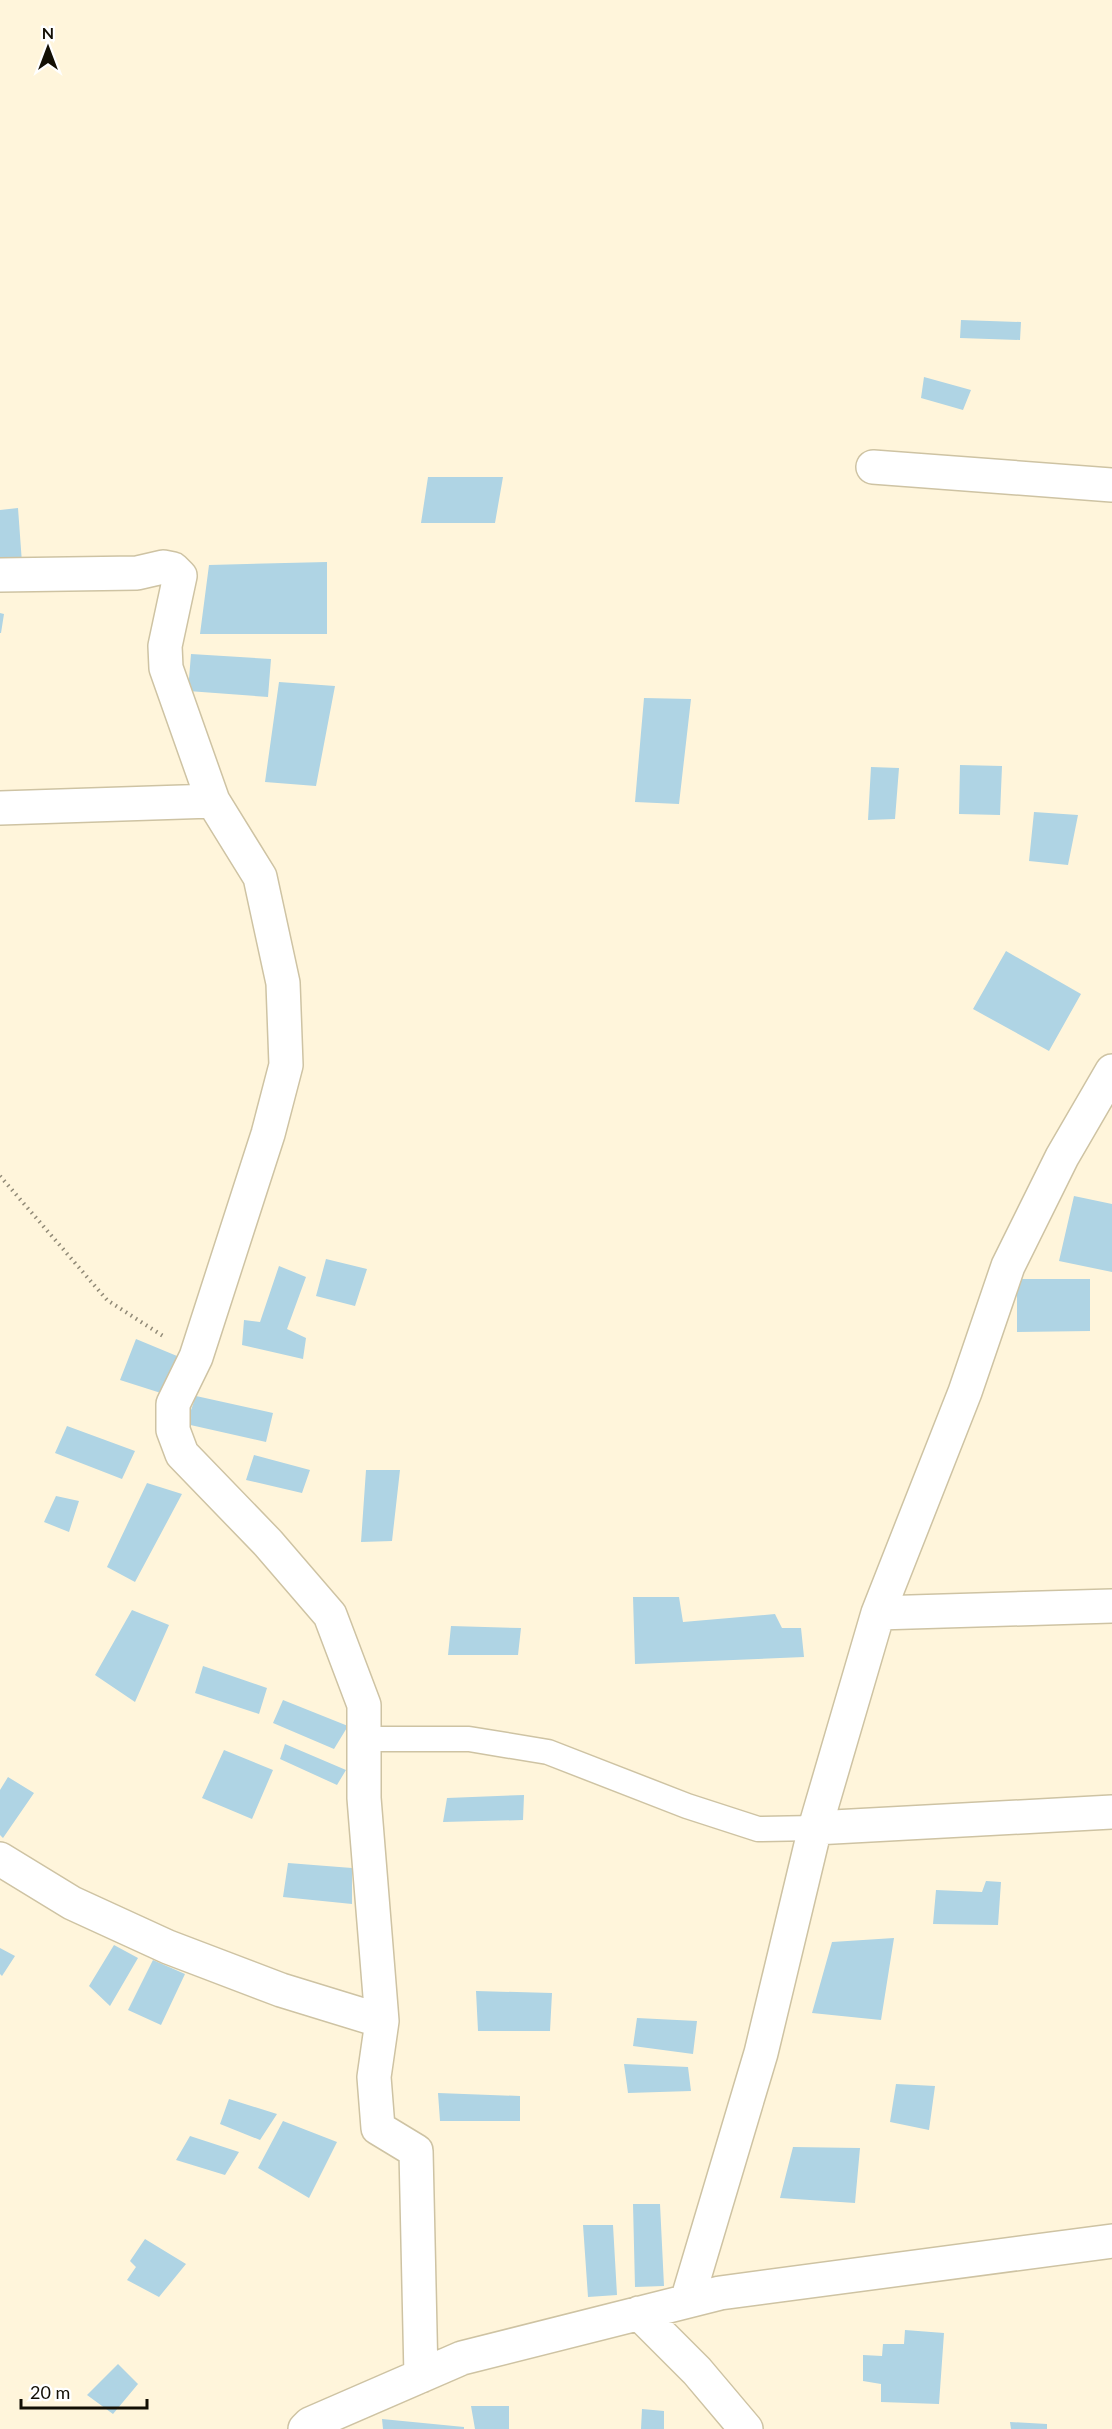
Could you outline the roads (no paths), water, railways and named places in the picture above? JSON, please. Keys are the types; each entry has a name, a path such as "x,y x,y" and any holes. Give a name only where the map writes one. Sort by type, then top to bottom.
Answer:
{"street":[{"path":"873,467 1112,485"},
{"path":"0,575 137,573 163,567 172,569 180,576 165,646 166,668 213,801 260,877 283,983 286,1065 268,1134 196,1357 172,1404 173,1430 182,1454 268,1543 330,1615 364,1705 364,1798 382,2021 374,2077 378,2128 416,2151 421,2376"},
{"path":"0,808 213,801"},
{"path":"687,2301 761,2053 814,1828 878,1613 965,1392 1008,1266 1062,1157 1112,1071"},
{"path":"878,1613 1112,1606"},
{"path":"814,1828 1112,1812"},
{"path":"0,1859 72,1903 168,1947 281,1990 382,2021"},
{"path":"305,2429 310,2424 462,2358 720,2293 1112,2241"},
{"path":"639,2313 697,2371 746,2429"}],"lane":[{"path":"364,1739 469,1739 548,1752 687,1806 758,1829 814,1828"}]}
